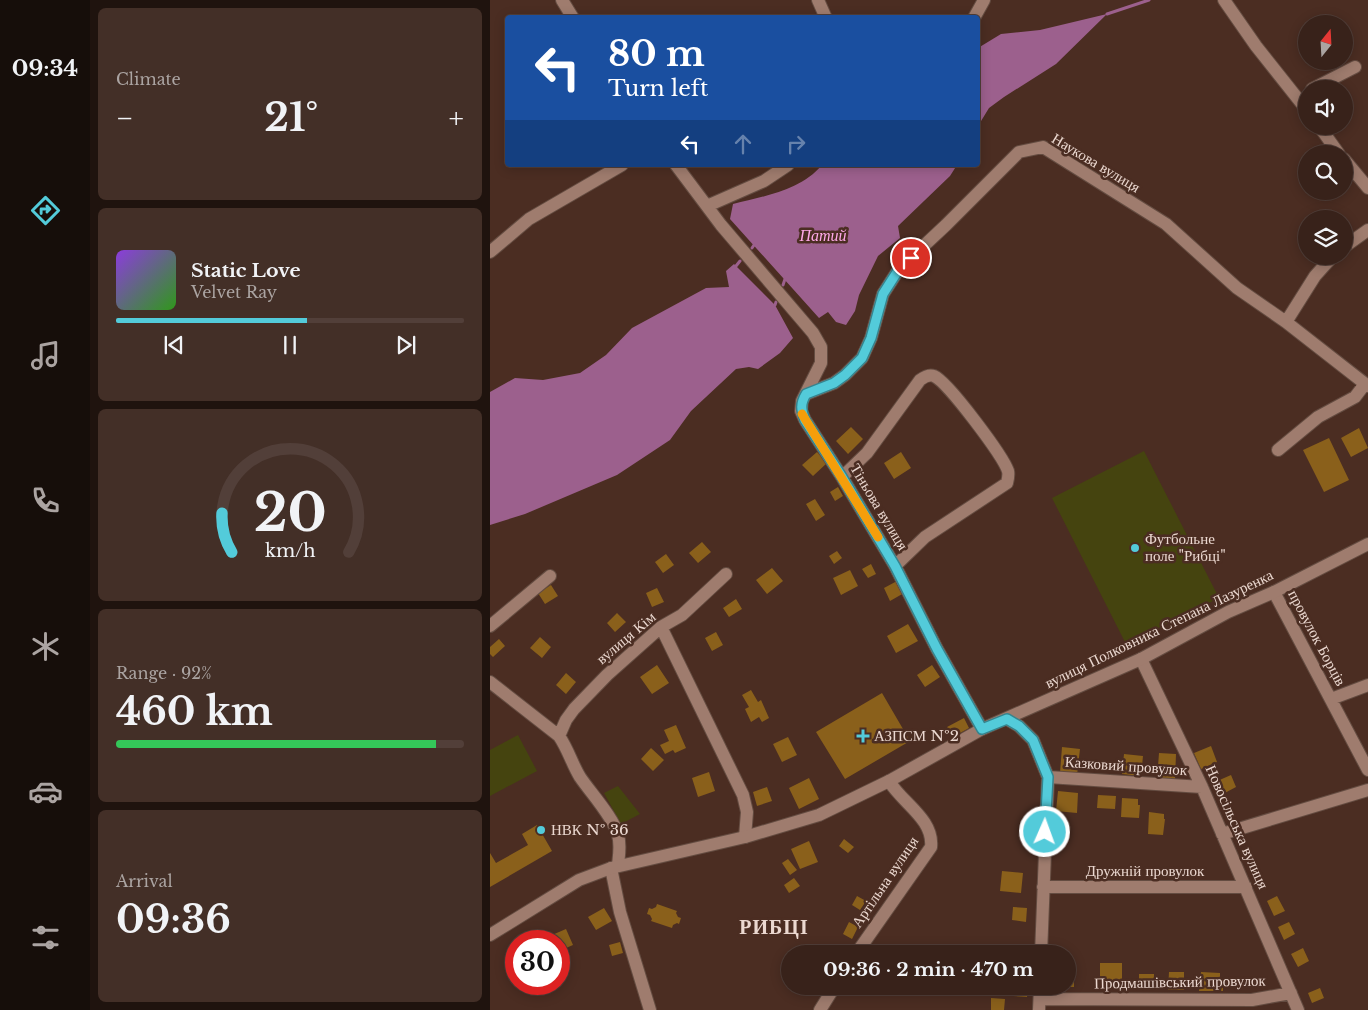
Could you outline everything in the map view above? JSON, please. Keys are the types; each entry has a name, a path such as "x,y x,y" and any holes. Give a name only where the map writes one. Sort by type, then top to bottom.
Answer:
{"street":[{"path":"562,0 571,15"},
{"path":"818,0 825,15"},
{"path":"976,15 984,0"},
{"path":"1228,2 1298,90"},
{"path":"1330,80 1355,67"},
{"name":"Наукова вулиця","path":"806,394 834,383 862,358 871,338 883,294 899,269 946,225 1018,152 1043,147 1166,224 1238,288 1286,322 1367,385"},
{"path":"490,252 528,219 619,167"},
{"name":"Тіньова вулиця","path":"678,167 707,206 813,334 821,347 821,364 802,401 801,411 895,566 937,649 982,729"},
{"path":"707,206 764,181 785,167"},
{"path":"1353,170 1368,188"},
{"path":"1353,241 1368,230"},
{"path":"1286,322 1315,276 1325,265"},
{"path":"842,477 866,453 920,380 929,375 934,376 950,390 972,417 1003,463 1008,472 1007,483 925,537 895,566"},
{"path":"1278,450 1318,417 1355,397 1367,385"},
{"name":"вулиця Полковника Степана Лазуренка","path":"490,935 579,880 614,867 745,837 819,815 890,780 982,729 1141,659 1228,612 1274,592 1368,544"},
{"name":"вулиця Кім","path":"559,736 566,720 574,709 607,675 661,627 682,615 726,574"},
{"path":"490,626 550,576"},
{"name":"провулок Борців","path":"1274,592 1368,770"},
{"path":"661,627 743,795 747,812 745,837"},
{"name":"Новосільська вулиця","path":"1141,659 1202,787 1298,1010"},
{"path":"490,682 559,736 567,748 579,775 602,807 618,834 620,849 614,867 620,912 650,1010"},
{"name":"провулок Борців","path":"1331,699 1368,685"},
{"path":"1007,719 1019,726 1033,740 1048,777 1041,945"},
{"name":"Казковий провулок","path":"1048,777 1202,787"},
{"name":"Артільна вулиця","path":"862,945 931,847 930,831 893,788 890,780"},
{"path":"1222,834 1368,790"},
{"name":"Дружній провулок","path":"1043,887 1246,887"},
{"name":"Продмашівський провулок","path":"1040,1005 1252,1000 1291,993"},
{"path":"820,1010 829,995"}],"shaded area":[{"name":"Футбольне поле \"Рибці\"","path":"1144,451 1219,598 1126,644 1052,498"},
{"path":"518,735 537,771 490,796 490,750"},
{"path":"618,786 640,814 621,824 604,793"}],"water":[{"path":"1107,14 1056,64 989,108 980,123 980,47 1001,34 1040,30"},
{"name":"Патий","path":"820,167 956,167 950,176 898,226 900,238 878,256 859,295 855,311 846,325 836,322 828,312 819,318 730,219 733,204 792,187 813,174"},
{"path":"734,264 775,305 793,338 780,353 758,369 749,367 736,369 691,411 670,440 617,475 525,514 490,525 490,392 515,378 543,380 580,373 606,355 632,328 706,288 729,287 726,271"}],"building":[{"path":"851,427 863,439 848,454 836,441"},
{"path":"1359,428 1368,448 1351,457 1341,438"},
{"path":"1329,438 1349,480 1324,492 1303,450"},
{"path":"817,452 827,463 813,476 802,465"},
{"path":"901,452 911,468 894,479 884,463"},
{"path":"838,487 843,496 835,501 830,492"},
{"path":"815,499 825,515 816,521 806,504"},
{"path":"702,542 711,552 698,563 689,553"},
{"path":"837,551 842,558 834,564 829,556"},
{"path":"666,554 674,565 663,573 655,562"},
{"path":"871,564 876,574 868,578 862,569"},
{"path":"772,568 783,581 767,594 756,580"},
{"path":"850,570 858,586 841,595 833,578"},
{"path":"897,581 904,593 890,601 884,588"},
{"path":"551,585 558,596 545,604 538,593"},
{"path":"657,588 664,602 652,607 646,593"},
{"path":"736,599 742,609 729,617 723,608"},
{"path":"617,613 626,622 615,632 607,623"},
{"path":"908,624 918,641 896,653 887,636"},
{"path":"716,632 723,645 712,651 705,638"},
{"path":"540,637 551,647 542,658 530,648"},
{"path":"499,639 505,646 493,657 490,654 490,647"},
{"path":"657,665 669,683 652,694 640,677"},
{"path":"932,665 940,677 925,687 917,675"},
{"path":"566,673 576,682 566,694 556,685"},
{"path":"751,690 758,702 761,700 769,718 762,722 759,717 751,722 745,709 749,707 742,695"},
{"name":"АЗПСМ №2","path":"882,693 910,741 845,779 816,732"},
{"path":"964,718 969,728 953,737 947,727"},
{"path":"676,725 686,748 675,753 673,750 665,754 660,745 669,741 664,730"},
{"path":"788,737 797,755 782,762 773,744"},
{"path":"1211,746 1217,762 1201,769 1194,753"},
{"path":"1062,747 1080,749 1077,775 1060,773"},
{"path":"651,748 664,760 653,771 641,759"},
{"path":"1159,753 1176,754 1175,780 1157,780"},
{"path":"1124,754 1143,756 1141,776 1122,774"},
{"path":"709,772 715,791 698,797 692,778"},
{"path":"1231,775 1236,787 1221,795 1215,782"},
{"path":"809,778 819,799 799,809 789,788"},
{"path":"767,787 772,801 757,806 753,792"},
{"path":"1058,791 1078,793 1077,813 1056,811"},
{"path":"1098,795 1116,796 1115,809 1097,808"},
{"path":"1122,798 1138,799 1138,805 1140,805 1139,818 1121,817"},
{"path":"1149,812 1164,814 1163,835 1148,834"},
{"path":"537,825 552,851 490,887 490,853 496,863 528,845 522,834"},
{"path":"844,839 854,847 848,853 839,846"},
{"path":"809,841 818,862 800,869 791,849"},
{"path":"788,859 797,870 790,875 782,863"},
{"path":"1002,871 1023,873 1021,893 1000,891"},
{"path":"794,878 800,886 789,893 784,885"},
{"path":"857,896 866,901 860,910 852,905"},
{"path":"1277,896 1285,911 1274,916 1267,901"},
{"path":"657,904 677,911 678,917 681,918 679,924 673,925 672,928 651,921 650,915 647,914 649,908 656,907"},
{"path":"1013,907 1027,908 1026,922 1012,920"},
{"path":"604,908 612,921 596,930 588,917"},
{"path":"849,922 858,927 852,939 843,934"},
{"path":"1289,922 1295,934 1284,940 1278,927"},
{"path":"620,942 623,953 612,956 609,945"},
{"path":"1303,948 1309,961 1298,967 1291,954"},
{"path":"1100,963 1122,963 1122,989 1100,989"},
{"path":"1169,972 1184,972 1184,990 1168,990"},
{"path":"1201,972 1220,973 1220,981 1223,981 1223,991 1199,991"},
{"path":"1139,974 1154,974 1154,989 1139,988"},
{"path":"1320,988 1324,998 1312,1003 1308,993"},
{"path":"1013,995 1027,995 1027,997"},
{"path":"991,998 1005,999 1004,1010 991,1010"}],"waterway":[{"path":"1107,14 1149,0"},
{"path":"736,266 740,261"},
{"path":"783,285 785,279"}],"slow traffic":[{"path":"802,414 878,537"}],"place":[{"name":"Футбольне поле \"Рибці\"","path":"1135,548"},
{"name":"АЗПСМ №2","path":"863,736"},
{"name":"НВК № 36","path":"541,830"}],"district":[{"name":"РИБЦІ","path":"774,927"}],"route":[{"path":"911,258 899,269 883,294 871,338 862,358 834,383 806,394 802,401 801,411 895,566 937,649 982,729 1007,719 1019,726 1033,740 1048,777 1045,832"}]}
